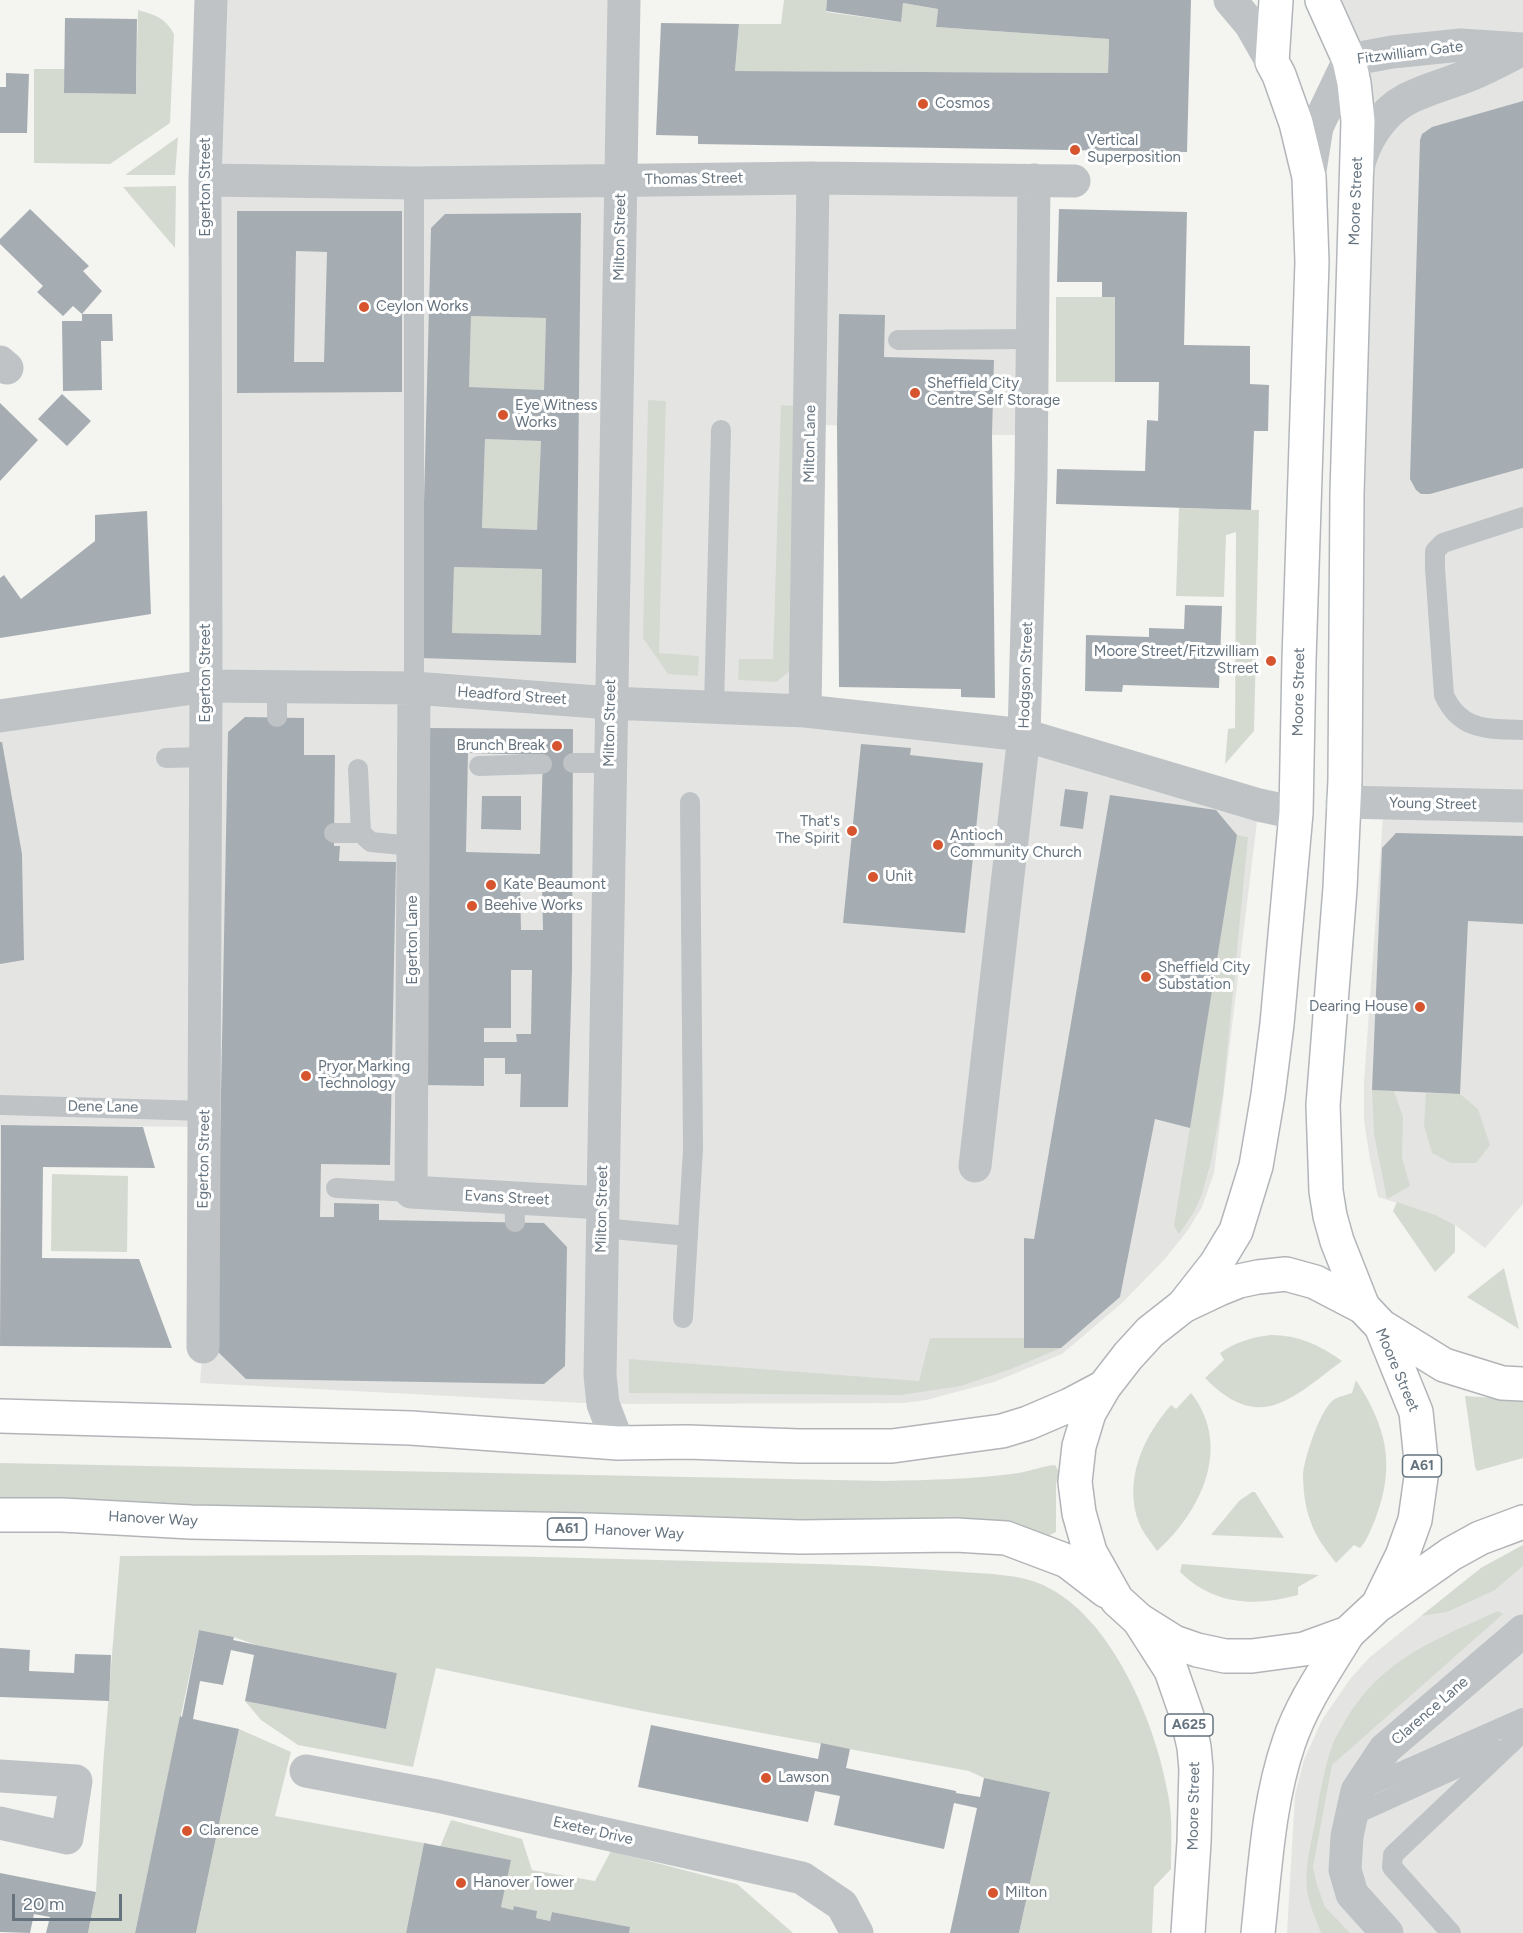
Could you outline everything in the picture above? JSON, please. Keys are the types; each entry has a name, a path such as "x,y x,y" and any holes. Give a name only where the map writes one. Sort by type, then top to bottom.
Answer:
{"main road":[{"path":"1272,62 1276,0"},
{"name":"Moore Street","path":"1258,1933 1273,1808 1289,1740 1312,1692 1348,1633 1378,1605 1402,1556 1415,1521 1422,1470 1416,1412 1337,1241 1326,1191 1323,1105 1340,888 1342,802 1345,780 1347,493 1358,112 1349,60 1321,2"},
{"name":"Moore Street","path":"1188,1933 1196,1769 1187,1716 1172,1670 1128,1610 1090,1552 1079,1513 1075,1482 1079,1446 1089,1413 1104,1387 1150,1332 1183,1306 1216,1264 1236,1230 1256,1166 1268,1095 1277,1024 1296,813 1312,262 1309,177 1296,123 1272,62"},
{"name":"Moore Street","path":"1183,1306 1239,1281 1286,1274 1315,1282 1372,1317"},
{"name":"A61","path":"1372,1317 1444,1365 1502,1383 1523,1384"},
{"name":"A61","path":"0,1416 411,1428 618,1443 892,1446 1002,1431 1028,1423 1070,1405 1104,1387"},
{"name":"Hanover Way","path":"0,1515 801,1537 956,1535 1006,1538 1067,1561 1128,1610"},
{"name":"A61","path":"1378,1605 1451,1554 1480,1538 1523,1522"},
{"name":"Moore Street","path":"1128,1610 1174,1642 1225,1656 1252,1656 1304,1649 1348,1633"}],"street":[{"name":"Egerton Street","path":"203,1347 205,1111 214,988 206,757 205,180 211,0"},
{"name":"Milton Street","path":"618,1443 603,1404 600,1375 624,0"},
{"path":"1230,0 1251,25 1272,62"},
{"name":"Fitzwilliam Gate","path":"1309,177 1317,127 1349,60 1392,52 1461,45 1523,49"},
{"name":"Fitzwilliam Gate","path":"1358,168 1366,144 1373,132 1389,113 1406,100 1471,75 1523,49"},
{"name":"Thomas Street","path":"205,180 414,183 813,178 1074,181"},
{"name":"Milton Lane","path":"805,711 813,178"},
{"name":"Hodgson Street","path":"975,1166 1024,735 1031,477 1034,180"},
{"name":"Headford Street","path":"0,716 206,686 277,702 414,688 610,703 805,711 1024,735 1259,805 1296,813"},
{"name":"Egerton Lane","path":"411,1192 414,688"},
{"name":"Young Street","path":"1342,802 1523,806"},
{"name":"Evans Street","path":"411,1192 514,1210 602,1216"},
{"name":"Clarence Lane","path":"1387,1933 1352,1894 1345,1870 1347,1836 1354,1804 1385,1749 1523,1630"},
{"name":"Exeter Drive","path":"306,1771 437,1796 802,1878 842,1905 857,1933"},
{"path":"0,1776 76,1781 67,1838 0,1823"}],"lane":[{"path":"414,183 414,688"},
{"path":"898,340 1032,339"},
{"path":"714,708 721,430"},
{"path":"1523,517 1443,543 1435,551 1444,695 1450,708 1462,720 1485,729 1523,730"},
{"path":"166,758 206,757"},
{"path":"573,763 610,763"},
{"path":"479,766 542,764"},
{"path":"358,768 361,833"},
{"path":"683,1318 693,1149 690,802"},
{"path":"334,833 361,833 371,842 413,846"},
{"name":"Dene Lane","path":"0,1104 205,1111"},
{"path":"336,1188 411,1192"},
{"path":"602,1216 688,1236"},
{"path":"1354,1804 1523,1718"},
{"path":"1354,1804 1517,1738"},
{"path":"1451,1933 1392,1867 1393,1855 1517,1738"}],"shaded area":[{"path":"211,0 624,0 622,179 1034,180 1031,435 992,435 811,424 805,711 1024,735 1259,805 1214,1173 1202,1207 1188,1230 1164,1260 1122,1303 1062,1354 994,1382 926,1400 904,1403 603,1404 200,1383 203,1347 204,1127 1,1125 0,1181 0,716 206,686"},
{"path":"784,0 827,0 826,12 900,22 903,3 938,9 936,27 1109,39 1108,73 735,71 739,24 781,24"},
{"path":"1322,0 1523,0 1523,1204 1485,1248 1455,1225 1436,1215 1378,1197 1364,1121 1364,1082 1384,803 1342,802 1358,168"},
{"path":"138,10 163,20 174,34 170,123 110,164 34,163 34,69 65,69 64,93 136,94"},
{"path":"178,137 175,175 125,175"},
{"path":"176,186 175,248 123,187"},
{"path":"1056,297 1115,297 1115,382 1056,382"},
{"path":"471,316 546,318 544,390 469,387"},
{"path":"648,400 666,401 659,653 699,656 698,676 668,674 643,638"},
{"path":"781,405 794,406 790,671 776,682 738,680 739,659 773,659"},
{"path":"485,439 541,441 537,530 482,528"},
{"path":"1179,508 1259,510 1254,731 1225,764 1228,729 1235,728 1236,532 1226,535 1224,597 1176,596"},
{"path":"454,567 542,569 541,635 452,633"},
{"path":"1237,835 1248,837 1223,1094 1211,1162 1202,1194 1194,1212 1179,1234 1174,1226"},
{"path":"1372,1090 1394,1091 1403,1117 1402,1158 1410,1186 1387,1199 1374,1134"},
{"path":"1426,1093 1460,1094 1478,1109 1490,1145 1476,1163 1451,1163 1432,1153 1424,1126"},
{"path":"52,1174 128,1176 127,1252 51,1251"},
{"path":"1397,1202 1436,1215 1455,1225 1455,1252 1435,1272 1393,1211"},
{"path":"1504,1268 1519,1329 1467,1297"},
{"path":"1281,1335 1308,1342 1342,1361 1291,1398 1275,1405 1259,1407 1242,1404 1225,1395 1205,1378 1224,1360 1220,1353 1244,1341"},
{"path":"930,1338 1024,1338 1024,1348 1061,1348 1011,1369 961,1386 901,1395 629,1393 629,1359 919,1381"},
{"path":"1356,1380 1375,1414 1381,1431 1385,1447 1385,1482 1369,1535 1360,1548 1354,1545 1336,1563 1312,1526 1308,1515 1303,1474 1306,1457 1324,1412 1335,1399 1352,1393"},
{"path":"1191,1393 1203,1413 1210,1435 1210,1456 1206,1477 1187,1517 1157,1551 1139,1523 1133,1491 1135,1476 1144,1445 1152,1431 1171,1405 1176,1409"},
{"path":"1465,1396 1523,1400 1523,1458 1477,1471"},
{"path":"0,1463 885,1481 986,1477 1055,1465 1059,1472 1056,1484 1056,1532 1048,1536 1005,1525 0,1502"},
{"path":"1255,1492 1284,1538 1211,1535 1239,1501"},
{"path":"1523,1545 1523,1933 1287,1933 1295,1795 1304,1760 1322,1720 1350,1679 1370,1657 1481,1568"},
{"path":"1523,1545 1523,1566 1495,1590 1447,1612 1421,1616 1481,1568"},
{"path":"433,1555 803,1563 993,1574 1033,1581 1068,1600 1090,1621 1110,1646 1127,1675 1153,1736 1162,1766 1171,1813 1171,1869 1154,1887 1152,1933 1019,1933 1050,1792 984,1778 969,1771 637,1710 436,1668 413,1767 298,1745 261,1720 245,1701 386,1729 397,1673 256,1645 234,1637 199,1630 135,1933 88,1933 96,1892 103,1766 120,1556"},
{"path":"1182,1564 1319,1575 1298,1587 1298,1595 1250,1602 1221,1597 1207,1591 1180,1572"},
{"path":"1498,1611 1503,1614 1332,1765 1313,1867 1325,1907 1350,1933 1321,1933 1311,1907 1306,1881 1322,1781 1336,1736 1360,1699 1393,1666 1432,1642"},
{"path":"239,1729 291,1752 275,1816 424,1843 406,1933 196,1933"},
{"path":"451,1820 522,1839 532,1870 595,1881 611,1851 737,1884 793,1933 629,1933 629,1927 552,1912 550,1921 536,1918 536,1911 514,1906 513,1910 501,1907 510,1860 440,1847"}],"building":[{"name":"Cosmos","path":"827,0 1191,0 1187,152 698,144 698,136 656,135 661,23 739,24 735,71 1108,73 1109,39 936,27 938,9 903,3 901,22 826,11"},
{"path":"65,18 137,19 136,94 64,93"},
{"path":"6,73 29,74 27,133 0,133 0,87 6,87"},
{"path":"1523,101 1523,468 1430,494 1421,494 1410,479 1420,140 1422,134 1432,127"},
{"path":"30,209 89,266 83,271 102,291 82,314 73,306 63,316 37,292 43,286 0,244 0,239"},
{"path":"1059,209 1187,212 1184,345 1250,346 1250,384 1269,385 1268,431 1254,431 1251,510 1056,504 1057,469 1145,471 1147,420 1158,421 1159,382 1115,382 1115,297 1102,297 1102,282 1057,282"},
{"name":"Ceylon Works","path":"237,211 402,211 402,392 237,393","holes":["296,251 327,252 324,362 294,362"]},
{"name":"Eye Witness Works","path":"581,213 576,663 420,658 431,228 445,214","holes":["471,316 546,318 544,390 469,387","485,439 541,441 537,530 482,528","454,567 542,569 541,635 452,633"]},
{"path":"82,314 112,314 113,341 101,341 102,390 63,391 62,321 82,321"},
{"path":"839,314 885,315 884,357 994,360 992,435 995,698 961,697 961,689 839,687 837,426"},
{"path":"62,394 91,421 67,446 38,419"},
{"path":"0,403 38,440 0,481"},
{"path":"147,511 151,614 0,638 0,578 4,575 21,599 95,541 95,515"},
{"path":"1185,605 1222,606 1219,688 1123,685 1122,692 1085,691 1086,635 1149,637 1149,628 1184,629"},
{"name":"Pryor Marking Technology","path":"245,717 304,718 304,755 335,755 334,846 340,846 339,861 396,862 390,1165 321,1164 320,1217 334,1217 334,1203 379,1204 379,1220 544,1223 567,1247 565,1366 544,1384 246,1379 216,1350 228,732"},
{"name":"Beehive Works","path":"424,728 573,729 572,970 568,1107 520,1107 521,1074 505,1074 505,1058 484,1058 484,1086 422,1085","holes":["468,753 543,755 540,854 466,852","520,883 542,883 543,930 521,930","511,970 532,970 531,1034 516,1034 517,1042 484,1042 484,1028 511,1028"]},
{"path":"0,742 2,742 22,854 24,960 0,964"},
{"path":"861,744 911,748 910,755 983,763 965,933 843,923"},
{"path":"1065,789 1088,792 1083,829 1060,826"},
{"name":"Sheffield City Substation","path":"1110,795 1216,810 1237,835 1190,1128 1155,1119 1120,1297 1061,1348 1024,1348 1024,1238 1034,1239"},
{"path":"482,796 521,796 521,830 481,829"},
{"name":"Dearing House","path":"1396,833 1523,836 1523,924 1468,921 1460,1094 1372,1090 1382,848"},
{"path":"1,1125 143,1127 155,1168 43,1167 42,1258 139,1259 172,1348 0,1346"},
{"path":"199,1630 234,1637 233,1640 256,1645 397,1673 386,1729 245,1701 254,1655 231,1650 223,1685 200,1681 193,1719 239,1729 196,1933 135,1933 180,1716 182,1717"},
{"path":"0,1648 30,1650 29,1671 74,1673 75,1654 111,1655 109,1701 0,1697"},
{"name":"Lawson","path":"651,1725 818,1759 821,1743 850,1749 846,1768 956,1791 956,1793 980,1797 984,1778 1050,1792 1019,1933 950,1933 977,1808 954,1803 944,1849 834,1825 840,1796 815,1791 808,1822 638,1787"},
{"name":"Hanover Tower","path":"424,1843 511,1860 501,1907 513,1910 514,1906 537,1911 536,1918 550,1921 552,1912 630,1927 629,1933 406,1933"},
{"path":"0,1873 96,1892 88,1933 46,1933 50,1917 34,1914 30,1933 0,1932"}],"place":[{"name":"Cosmos","path":"923,104"},
{"name":"Vertical Superposition","path":"1075,150"},
{"name":"Ceylon Works","path":"364,307"},
{"name":"Sheffield City Centre Self Storage","path":"915,393"},
{"name":"Eye Witness Works","path":"503,415"},
{"name":"Moore Street/Fitzwilliam Street","path":"1271,661"},
{"name":"Brunch Break","path":"557,746"},
{"name":"That's The Spirit","path":"852,831"},
{"name":"Antioch Community Church","path":"938,845"},
{"name":"Unit","path":"873,877"},
{"name":"Kate Beaumont","path":"491,885"},
{"name":"Beehive Works","path":"472,906"},
{"name":"Sheffield City Substation","path":"1146,977"},
{"name":"Dearing House","path":"1420,1007"},
{"name":"Pryor Marking Technology","path":"306,1076"},
{"name":"Lawson","path":"766,1778"},
{"name":"Clarence","path":"187,1831"},
{"name":"Hanover Tower","path":"461,1883"},
{"name":"Milton","path":"993,1893"}]}
